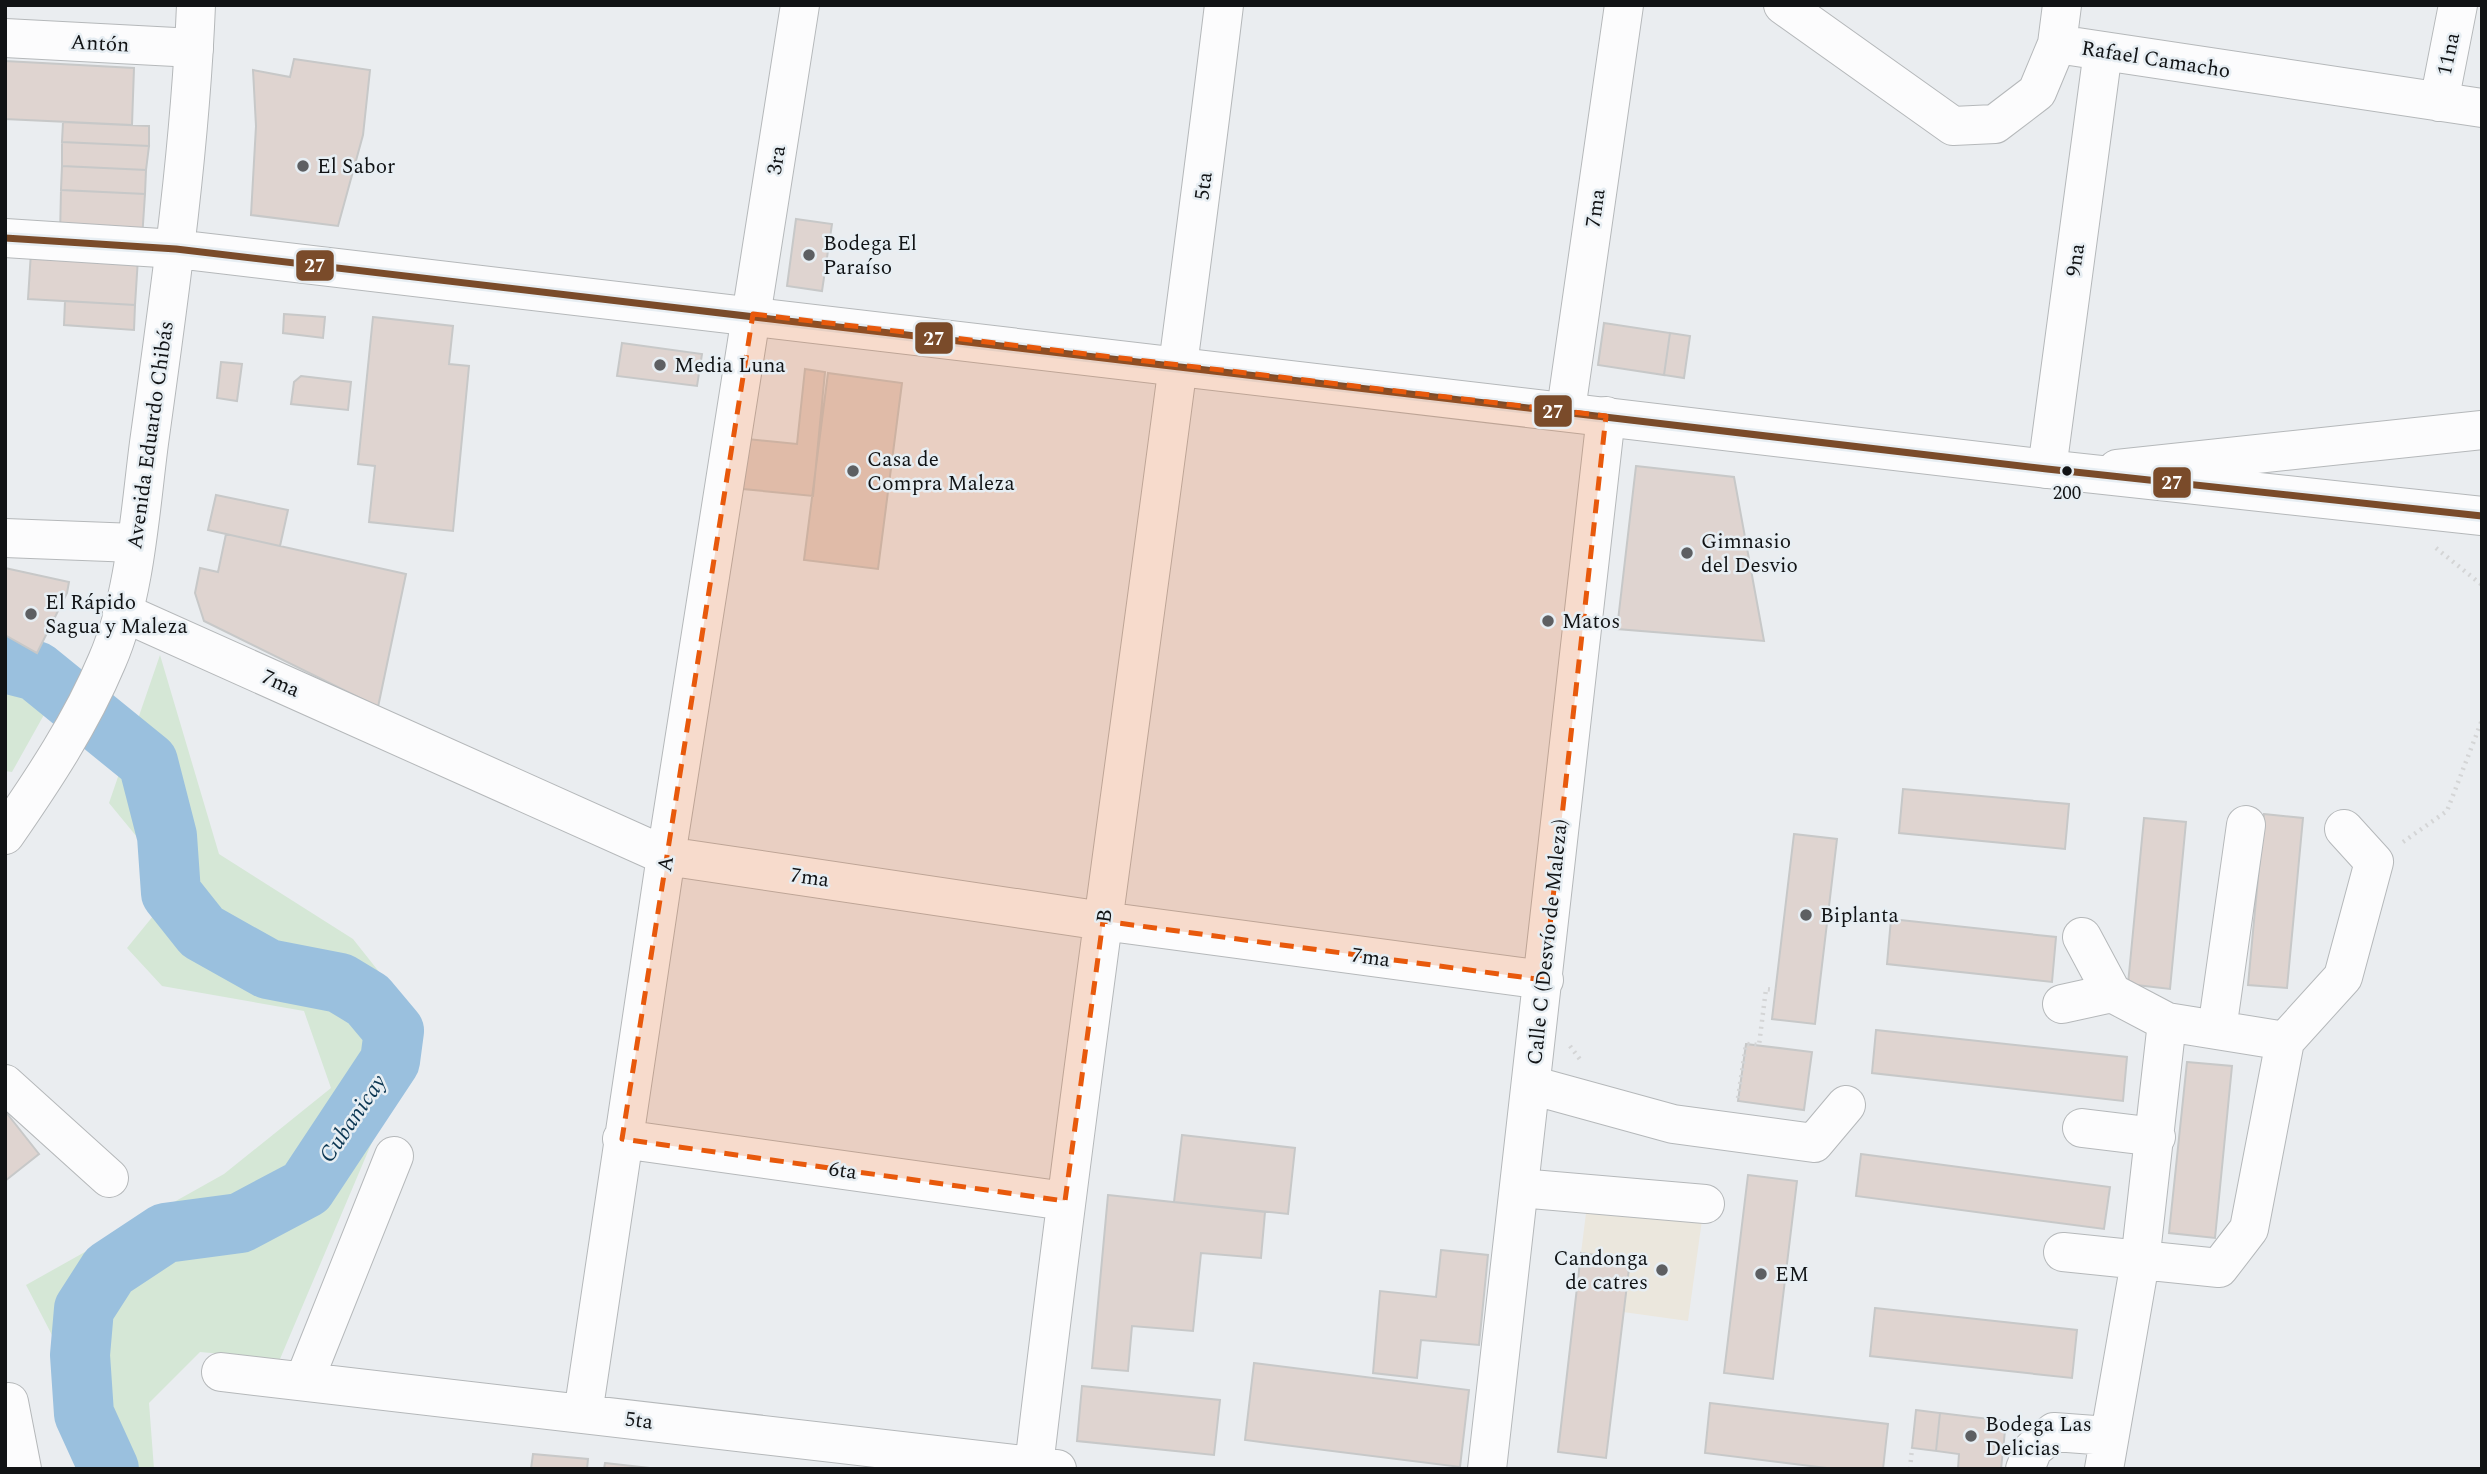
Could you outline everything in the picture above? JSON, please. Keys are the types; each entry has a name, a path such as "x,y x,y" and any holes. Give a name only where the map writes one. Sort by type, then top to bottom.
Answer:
{"street":[{"name":"Avenida Eduardo Chibás","path":"5,835 51,768 108,660 122,612 135,542 176,249 194,48 195,5"},
{"name":"3ra","path":"753,314 800,5"},
{"name":"5ta","path":"1181,366 1224,5"},
{"name":"7ma","path":"1566,410 1624,5"},
{"name":"Rafael Camacho","path":"1783,5 1952,126 1995,124 2037,92 2057,44 2482,108"},
{"path":"2057,44 2062,5"},
{"name":"11na","path":"2438,102 2458,5"},
{"name":"Antón","path":"5,37 194,48"},
{"name":"9na","path":"2047,469 2103,51"},
{"path":"5,238 176,249 587,298 753,314 2047,469 2091,471 2482,516"},
{"name":"A","path":"583,1414 622,1139 753,314"},
{"name":"B","path":"1045,1467 1065,1201 1181,366"},
{"name":"Calle C (Desvío de Maleza)","path":"1487,1469 1606,416"},
{"path":"2091,471 2482,430"},
{"path":"5,538 135,542"},
{"name":"7ma","path":"122,612 666,856 1103,921 1542,993"},
{"path":"2217,1030 2246,825"},
{"path":"2063,1252 2219,1268 2249,1229 2285,1041 2343,977 2374,862 2344,830"},
{"path":"2082,937 2112,993 2167,1022 2285,1041"},
{"path":"2062,1004 2112,993"},
{"path":"2025,1469 2033,1449 2054,1432 2106,1452 2140,1262 2167,1022"},
{"path":"5,1084 109,1178"},
{"path":"1531,1085 1673,1124 1814,1143 1846,1105"},
{"path":"2082,1128 2156,1138"},
{"name":"6ta","path":"622,1139 1065,1201"},
{"path":"304,1381 394,1156"},
{"path":"1520,1188 1705,1204"},
{"name":"5ta","path":"221,1372 1045,1467"},
{"path":"9,1402 22,1469"}],"path":[{"path":"2374,862 2447,811 2482,720"},
{"path":"1735,1133 1746,1044 1759,1045 1766,989 1775,990"},
{"path":"1542,993 1615,1107"},
{"path":"1910,1469 1912,1448"}],"highlighted area":[{"path":"753,314 1606,416 1544,980 1103,921 1065,1201 622,1139"}],"shaded area":[{"name":"Candonga de catres","path":"1587,1205 1702,1220 1688,1321 1623,1312 1630,1260 1581,1253"}],"green space":[{"path":"5,636 69,670 12,772 5,771"},
{"path":"160,655 219,854 353,939 399,997 414,1043 280,1359 200,1352 149,1403 154,1469 83,1469 67,1364 26,1285 224,1174 331,1088 304,1011 162,986 127,948 158,910 151,854 109,803"}],"building":[{"name":"El Sabor","path":"294,59 370,70 363,135 338,226 251,215 256,126 253,70 290,77"},
{"path":"5,61 134,68 132,125 5,119"},
{"path":"63,122 149,126 149,146 62,142"},
{"path":"62,142 149,146 146,170 62,166"},
{"path":"62,166 146,170 145,194 61,190"},
{"path":"61,190 145,194 142,239 60,236"},
{"name":"Bodega El Paraíso","path":"796,219 832,224 822,291 787,286"},
{"path":"31,252 138,258 135,305 28,299"},
{"path":"65,301 135,305 134,330 64,325"},
{"path":"284,314 325,317 323,338 283,333"},
{"path":"373,317 453,326 449,364 469,366 453,531 369,522 375,466 358,464"},
{"path":"1604,323 1670,333 1664,375 1598,365"},
{"path":"1670,333 1690,336 1684,378 1664,375"},
{"name":"Media Luna","path":"622,343 702,354 697,386 617,376"},
{"path":"221,362 242,364 237,401 217,398"},
{"path":"805,369 825,372 813,496 743,489 748,439 797,444"},
{"name":"Casa de Compra Maleza","path":"828,373 902,383 878,569 804,560"},
{"path":"301,376 351,382 348,410 291,404 294,382"},
{"name":"Gimnasio del Desvio","path":"1636,466 1734,477 1764,641 1617,629"},
{"path":"216,495 288,510 280,546 208,530"},
{"path":"226,534 406,574 378,707 204,621 195,593 200,568 218,572"},
{"name":"El Rápido Sagua y Maleza","path":"5,568 69,582 67,593 37,653 5,635"},
{"path":"1903,789 2069,804 2065,849 1899,833"},
{"path":"2264,814 2303,818 2287,988 2248,985"},
{"path":"2144,818 2186,822 2170,989 2128,984"},
{"name":"Biplanta","path":"1794,834 1837,839 1815,1024 1772,1019"},
{"path":"1891,919 2056,937 2052,982 1887,964"},
{"path":"1876,1030 2127,1057 2123,1101 1872,1073"},
{"path":"1746,1044 1812,1052 1804,1110 1738,1101"},
{"path":"2187,1062 2232,1066 2215,1238 2169,1233"},
{"path":"5,1111 39,1154 5,1181"},
{"path":"1182,1135 1295,1148 1288,1214 1174,1202"},
{"path":"1861,1154 2110,1187 2104,1229 1856,1196"},
{"name":"EM","path":"1748,1175 1797,1181 1773,1379 1724,1373"},
{"path":"1108,1195 1265,1212 1261,1258 1201,1253 1193,1331 1132,1326 1128,1371 1092,1368"},
{"path":"1441,1250 1488,1255 1479,1345 1421,1340 1417,1378 1373,1373 1380,1291 1436,1297"},
{"path":"1581,1253 1630,1260 1606,1458 1558,1452"},
{"path":"1875,1308 2077,1330 2072,1378 1870,1356"},
{"path":"1254,1363 1469,1390 1460,1467 1245,1440"},
{"path":"1082,1386 1220,1400 1214,1455 1077,1441"},
{"path":"1710,1403 1888,1424 1883,1469 1835,1469 1705,1453"},
{"path":"1916,1410 1940,1413 1936,1451 1912,1448"},
{"path":"1940,1413 2006,1421 2001,1469 1958,1469 1959,1454 1936,1451"},
{"path":"533,1454 588,1459 587,1469 531,1469"},
{"path":"605,1463 659,1469 604,1469"}],"waterway":[{"name":"Cubanicay","path":"5,663 36,671 148,762 167,836 171,893 202,932 268,969 340,983 368,1000 394,1031 390,1061 306,1188 240,1223 165,1233 109,1270 84,1309 80,1355 84,1414 109,1469"}],"transit line":[{"name":"27","path":"5,238 176,249 2047,469 2482,516"}],"place":[{"name":"El Sabor","path":"303,166"},
{"name":"Bodega El Paraíso","path":"809,255"},
{"name":"Media Luna","path":"660,365"},
{"name":"Casa de Compra Maleza","path":"853,471"},
{"name":"200","path":"2067,471"},
{"name":"Gimnasio del Desvio","path":"1687,553"},
{"name":"El Rápido Sagua y Maleza","path":"31,614"},
{"name":"Matos","path":"1548,621"},
{"name":"Biplanta","path":"1806,915"},
{"name":"Candonga de catres","path":"1662,1270"},
{"name":"EM","path":"1761,1274"},
{"name":"Bodega Las Delicias","path":"1971,1436"}]}
